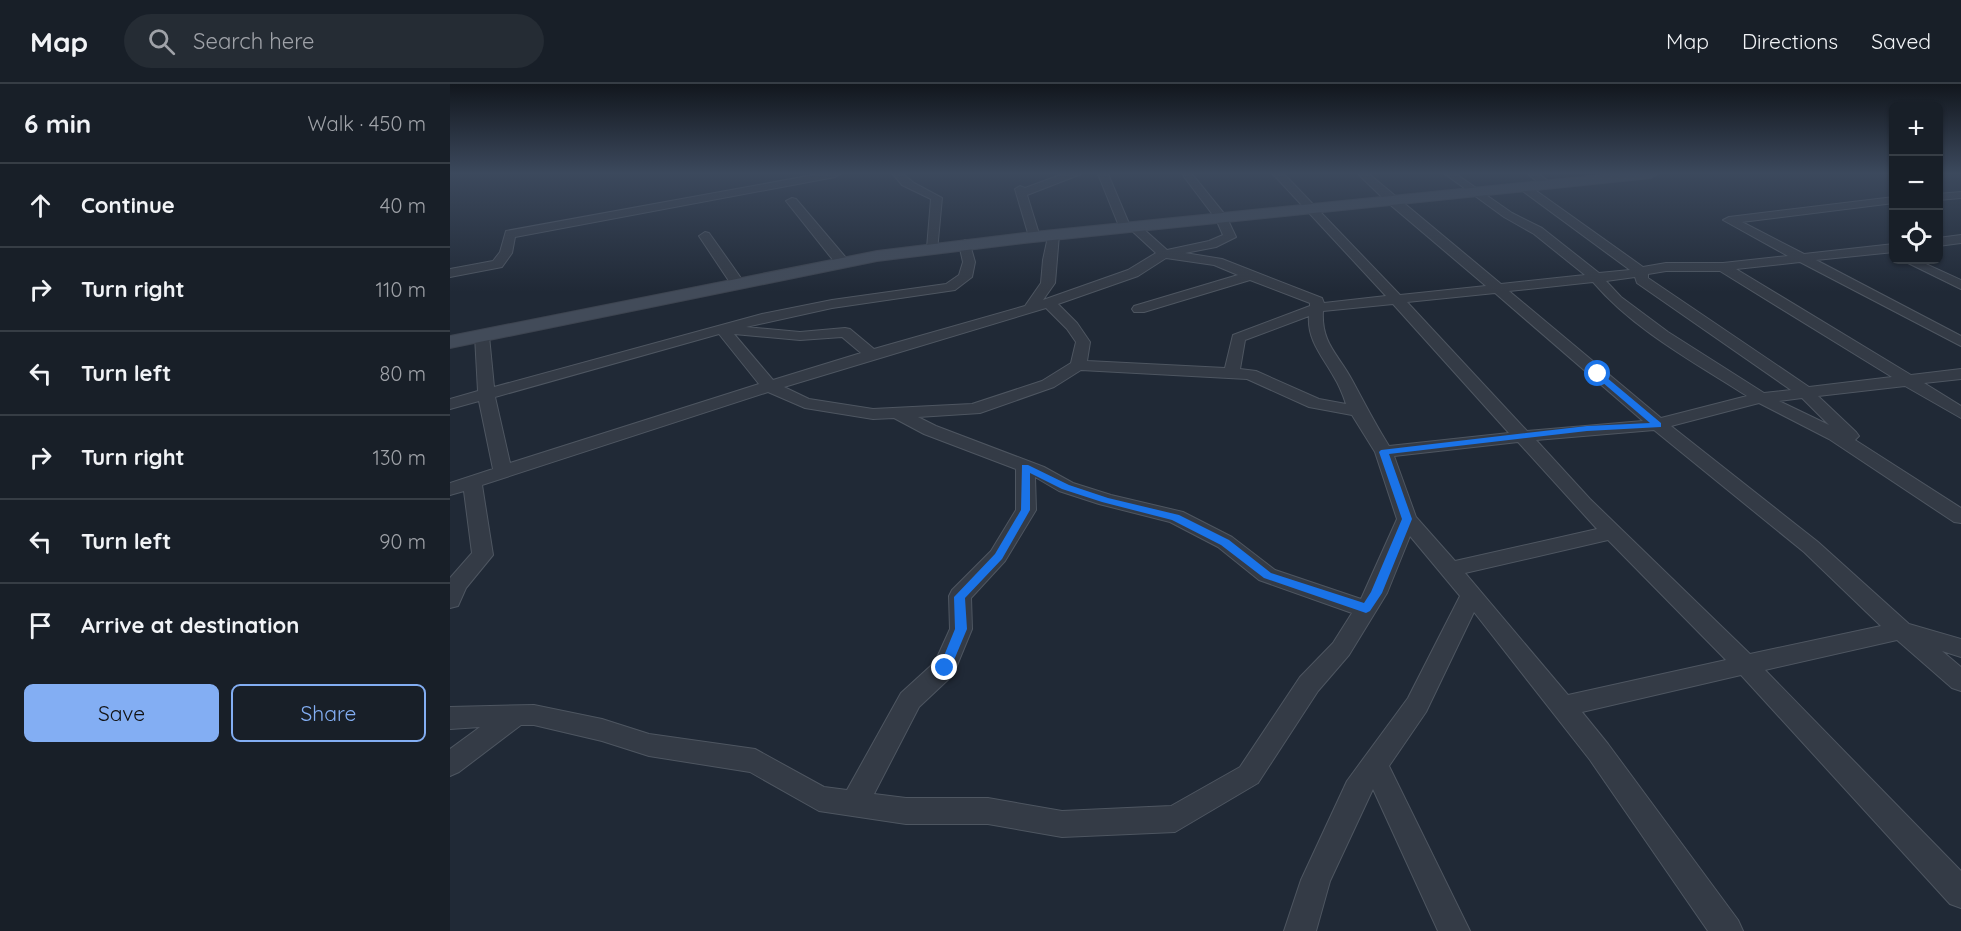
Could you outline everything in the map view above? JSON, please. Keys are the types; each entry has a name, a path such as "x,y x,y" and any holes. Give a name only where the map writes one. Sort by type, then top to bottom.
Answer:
{"main road":[{"path":"450,342 842,262 965,244 1262,214"}],"street":[{"path":"450,273 497,264 506,253 510,234 621,214"},
{"path":"802,214 842,262"},
{"path":"933,248 936,214"},
{"path":"1027,214 1034,237"},
{"path":"1123,214 1130,227 1164,254 1217,262 1317,301 1315,327 1325,352 1343,378 1358,411 1384,452 1407,519 1472,594 1599,752 1727,931"},
{"path":"450,489 769,386 1049,303 1133,273 1164,254 1212,244 1230,237 1218,214"},
{"path":"1317,214 1612,532 1746,666 1961,893"},
{"path":"1408,214 1658,425 1811,547 1901,630 1961,681"},
{"path":"1506,214 1538,231 1597,278 1616,300 1663,335 1761,398 1835,435 1961,517"},
{"path":"1569,214 1641,272 1642,280 1806,393 1872,458"},
{"path":"1782,214 1729,220 1961,342"},
{"path":"1030,309 1048,283 1053,235"},
{"path":"705,236 738,284"},
{"path":"1943,242 1960,240"},
{"path":"450,404 762,318 832,304 950,287 965,277 969,262 965,244"},
{"path":"1232,372 1238,338 1316,308 1597,278 1666,267 1723,267 1889,250"},
{"path":"1916,264 1961,285"},
{"path":"1723,267 1961,413"},
{"path":"1139,309 1248,276"},
{"path":"1049,303 1072,326 1083,342 1078,365"},
{"path":"722,329 800,336 845,332 872,355"},
{"path":"722,329 769,386 805,403 873,414 974,409 1048,384 1078,365 1250,374 1315,403 1358,411"},
{"path":"482,336 486,394 503,472"},
{"path":"1384,452 1587,429 1658,425 1685,416 1761,398 1961,374"},
{"path":"897,413 930,430 1025,466 1066,487 1106,500 1176,517 1225,542 1267,575 1366,609"},
{"path":"854,804 910,700 945,668 961,629 960,597 998,556 1026,510 1025,466"},
{"path":"450,600 456,585 483,555 472,482"},
{"path":"450,718 534,715 602,730 649,746 755,761 819,799 854,804 906,811 988,811 1062,824 1175,819 1249,775 1309,684 1341,649 1376,593 1407,519"},
{"path":"1450,569 1612,532"},
{"path":"1300,931 1316,880 1357,790 1417,705 1472,594"},
{"path":"1562,706 1901,630 1961,648"},
{"path":"450,764 516,714"},
{"path":"1376,764 1454,931"}],"route":[{"path":"945,668 961,629 960,597 998,556 1026,510 1025,466 1066,487 1106,500 1176,517 1225,542 1267,575 1366,609 1376,593 1407,519 1384,452 1587,429 1658,425 1598,374"}]}
